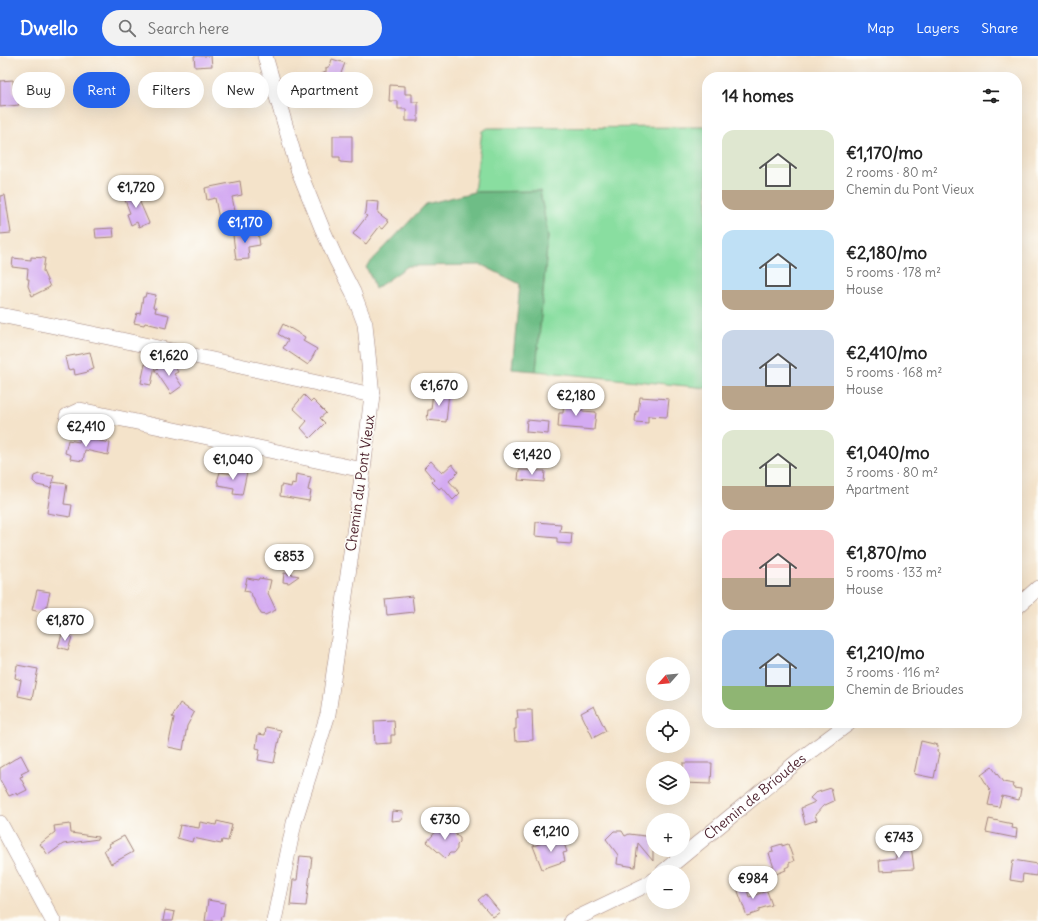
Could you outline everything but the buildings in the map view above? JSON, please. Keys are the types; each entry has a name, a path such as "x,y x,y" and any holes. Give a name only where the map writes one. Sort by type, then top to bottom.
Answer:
{"street":[{"name":"Chemin du Pont Vieux","path":"264,56 298,169 322,228 353,292 365,324 372,395 363,470 328,714 294,823 274,921"},
{"path":"0,315 372,395"},
{"path":"67,416 80,410 363,470"},
{"path":"1022,602 1038,588"},
{"name":"Chemin de Brioudes","path":"672,865 798,761 842,728"},
{"path":"0,823 53,921"},
{"path":"571,921 646,885"}],"green space":[{"path":"702,127 702,388 536,371 548,236 540,191 474,192 482,131 488,128"},
{"path":"540,191 548,236 536,371 512,369 520,284 482,265 408,266 375,289 366,267 426,204 474,192"}]}
